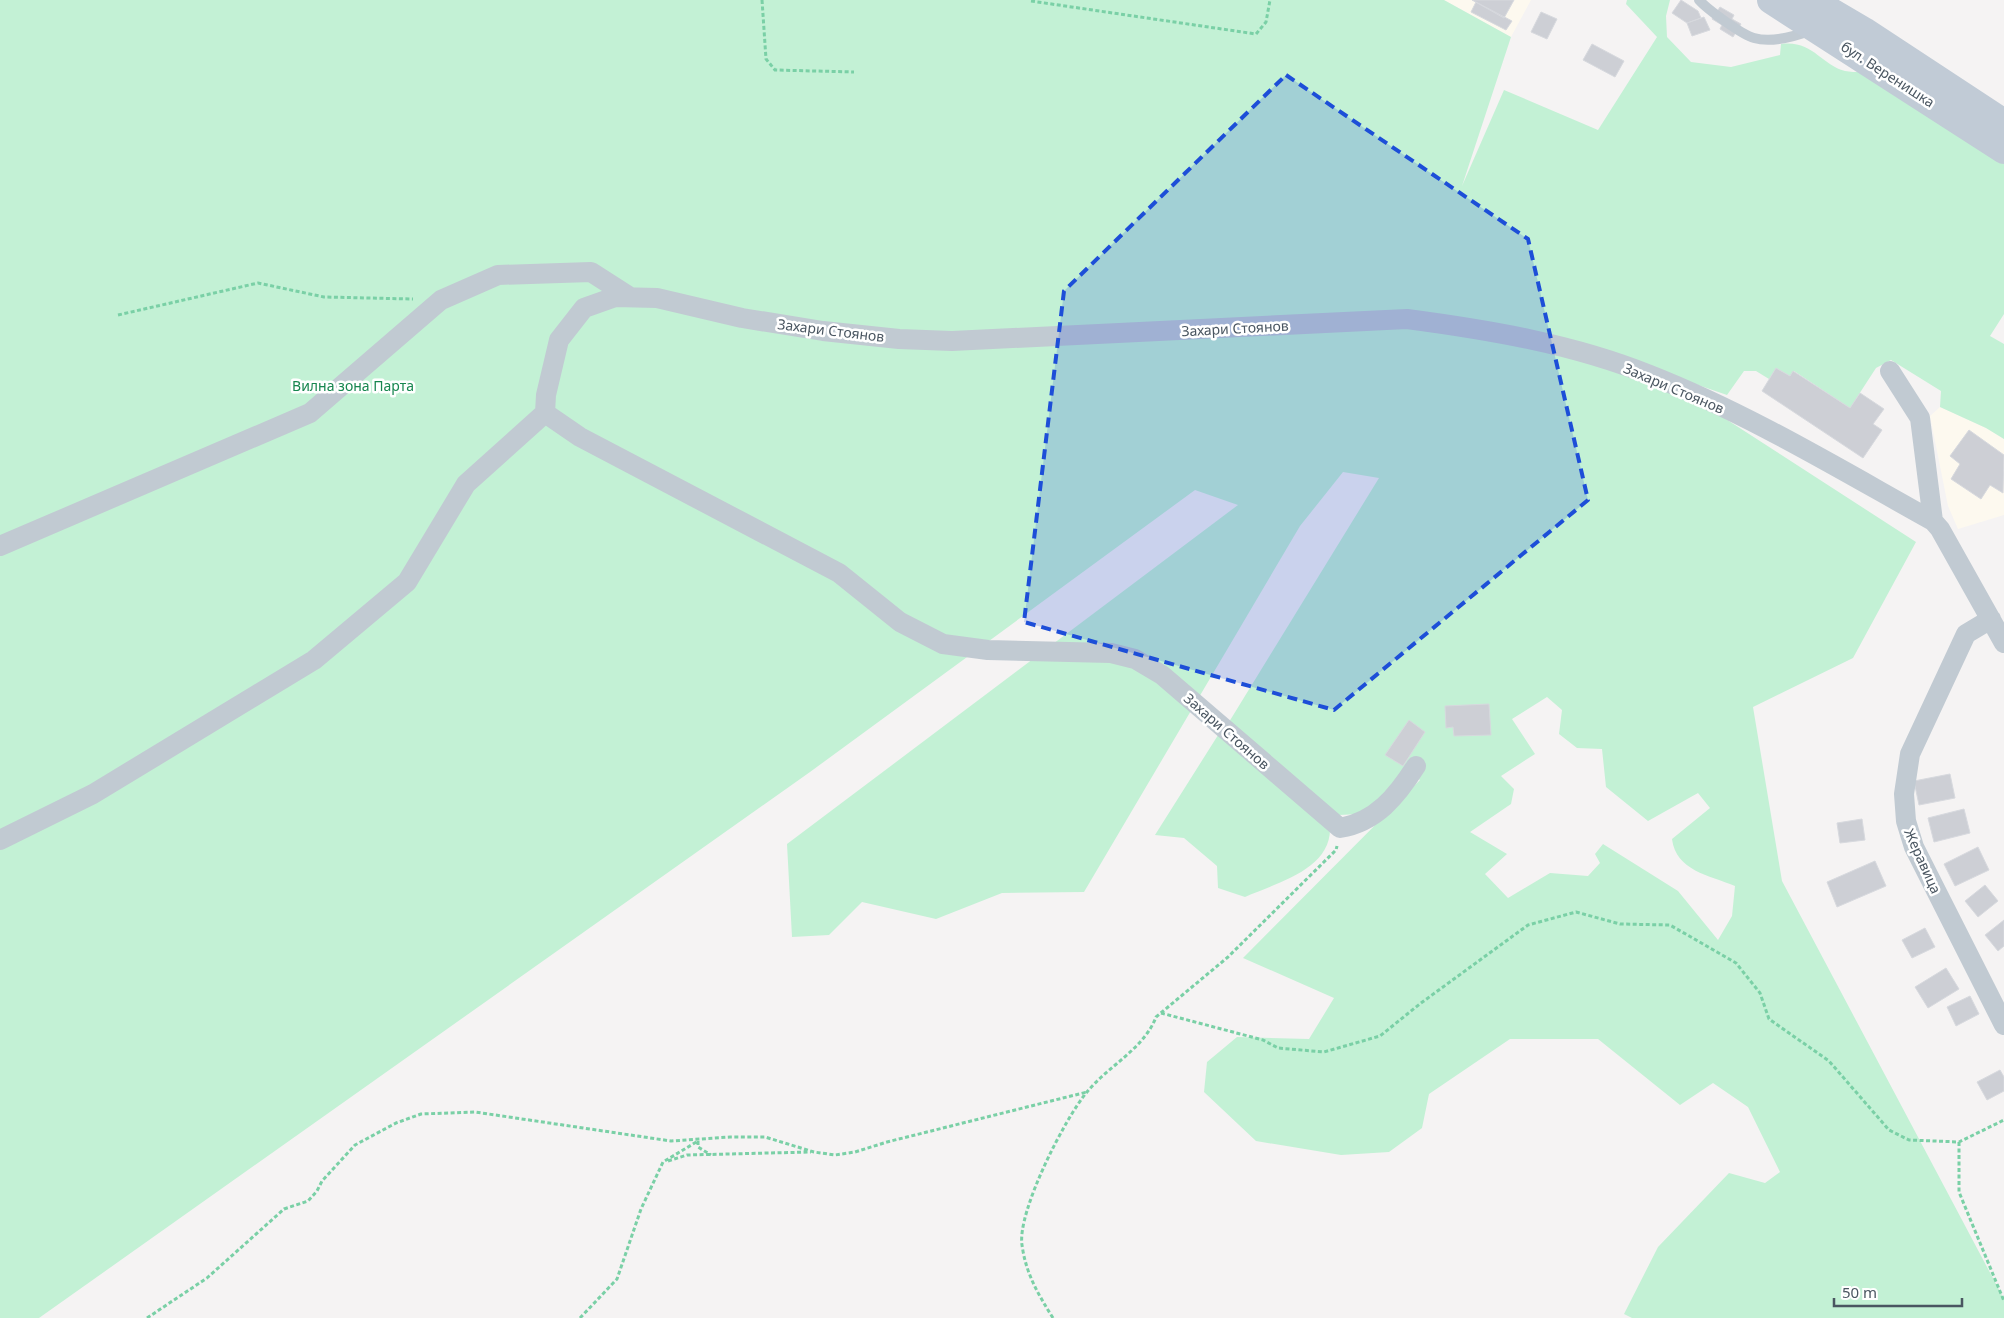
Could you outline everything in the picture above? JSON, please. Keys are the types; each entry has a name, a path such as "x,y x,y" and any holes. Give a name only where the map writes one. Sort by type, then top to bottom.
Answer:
{"main road":[{"name":"бул. Веренишка","path":"1772,0 1820,13 2004,123"},
{"name":"бул. Веренишка","path":"1820,13 2004,150"}],"street":[{"path":"0,546 310,413 441,300 498,275 591,272 630,297"},
{"name":"Захари Стоянов","path":"1340,828 1162,675 1135,659 1111,653 1066,650 988,650 943,644 909,626 838,573 580,437 545,413 546,395 559,340 584,308 615,297 630,297 657,298 742,318 823,331 899,339 952,341 1407,319 1470,327 1551,343 1649,374 1722,406 1932,521 1940,529 2004,644"},
{"path":"1890,370 1920,418 1932,521"},
{"path":"0,840 93,794 314,660 407,582 466,484 545,413"},
{"name":"Жеравица","path":"1991,619 1966,634 1910,754 1904,794 1906,821 1914,847 2004,1025"},
{"path":"1340,828 1355,825 1378,812 1401,789 1416,766"}],"lane":[{"path":"1699,0 1708,10 1754,38 1796,36 1820,13"}],"path":[{"path":"762,0 766,59 775,70 854,72"},
{"path":"1031,1 1256,34 1266,22 1270,0"},
{"path":"118,315 258,283 324,297 441,300"},
{"path":"1053,1318 1033,1286 1022,1244 1024,1220 1034,1190 1063,1130 1087,1092 1150,1031 1156,1017 1228,957 1336,850 1340,828"},
{"path":"1161,1013 1263,1040 1278,1048 1324,1052 1380,1036 1421,1003 1528,925 1576,912 1620,924 1670,925 1736,963 1760,992 1769,1019 1829,1061 1889,1130 1909,1140 1959,1142 2004,1120"},
{"path":"147,1318 207,1278 284,1210 308,1201 318,1191 327,1175 355,1145 396,1123 421,1114 475,1112 671,1141 765,1137 814,1152 835,1155 855,1152 897,1139 1087,1092"},
{"path":"698,1140 698,1147 712,1155"},
{"path":"580,1318 617,1279 642,1209 663,1162 698,1140"},
{"path":"1959,1142 1959,1192 2004,1301"},
{"path":"663,1162 687,1155 814,1152"}],"highlighted area":[{"path":"1286,75 1528,239 1588,500 1334,710 1024,622 1064,291"}],"shaded area":[{"path":"1444,0 1531,0 1511,37"},
{"path":"1940,407 1986,428 2004,439 2004,515 1958,529 1948,506 1930,416"}],"green space":[{"name":"Вилна зона Парта","path":"0,0 1444,0 1511,37 1462,186 1504,90 1598,130 1657,37 1626,4 1627,0 1670,0 1666,16 1667,37 1691,62 1731,67 1780,55 1781,44 1801,46 1809,49 1837,68 1861,72 2004,164 2004,314 1990,336 2004,344 2004,439 1986,428 1940,407 1941,391 1891,360 1876,368 1850,408 1794,371 1790,376 1776,368 1769,379 1756,371 1744,371 1727,395 1582,345 1718,414 1916,542 1853,658 1753,707 1782,881 2004,1299 2004,1318 1632,1318 1624,1314 1658,1247 1729,1173 1765,1183 1780,1172 1748,1107 1713,1083 1680,1105 1598,1039 1510,1039 1429,1094 1422,1128 1389,1152 1341,1155 1256,1141 1204,1092 1207,1062 1237,1037 1309,1039 1334,998 1243,958 1420,780 1405,769 1384,796 1360,814 1339,815 1229,722 1379,478 1343,472 1300,526 1084,892 1002,893 936,919 862,902 829,935 792,937 787,844 1238,505 1195,490 810,772 39,1318 0,1318","holes":["1547,697 1562,710 1559,734 1577,748 1602,749 1606,787 1648,821 1698,793 1710,808 1672,839 1675,850 1687,865 1705,875 1735,886 1732,916 1718,940 1678,891 1603,844 1595,854 1600,863 1588,876 1550,873 1508,898 1485,874 1507,854 1470,832 1511,804 1514,789 1501,776 1535,754 1512,719"]},
{"path":"1220,732 1330,829 1328,843 1321,855 1311,865 1286,880 1245,897 1218,888 1217,866 1184,838 1155,835"}],"building":[{"path":"1472,0 1514,0 1504,18"},
{"path":"1681,0 1698,11 1701,18 1687,23 1672,13"},
{"path":"1476,2 1512,21 1506,30 1471,12"},
{"path":"1720,7 1734,15 1732,19 1741,24 1733,37 1720,29 1722,25 1712,19"},
{"path":"1541,12 1557,19 1547,39 1531,32"},
{"path":"1704,17 1710,30 1692,36 1687,23"},
{"path":"1592,44 1624,61 1615,77 1583,60"},
{"path":"1776,368 1790,376 1793,371 1850,408 1860,393 1884,409 1873,424 1882,430 1863,458 1762,391"},
{"path":"1969,430 2004,455 2003,493 1990,485 1981,499 1951,479 1960,464 1950,456"},
{"path":"1489,704 1491,735 1454,736 1453,727 1446,728 1445,706"},
{"path":"1409,720 1425,732 1403,766 1385,755"},
{"path":"1950,774 1955,798 1919,805 1914,781"},
{"path":"1964,809 1970,833 1934,842 1928,818"},
{"path":"1862,819 1865,840 1840,843 1837,823"},
{"path":"1978,847 1989,870 1955,886 1944,864"},
{"path":"1875,861 1886,886 1837,907 1827,882"},
{"path":"1985,885 1998,901 1978,917 1965,901"},
{"path":"2004,920 2004,946 1998,951 1985,935"},
{"path":"1925,928 1935,947 1912,958 1902,940"},
{"path":"1946,968 1959,989 1928,1008 1915,987"},
{"path":"1970,996 1979,1014 1956,1026 1947,1007"},
{"path":"2000,1070 2004,1077 2004,1091 1987,1100 1977,1082"}]}
